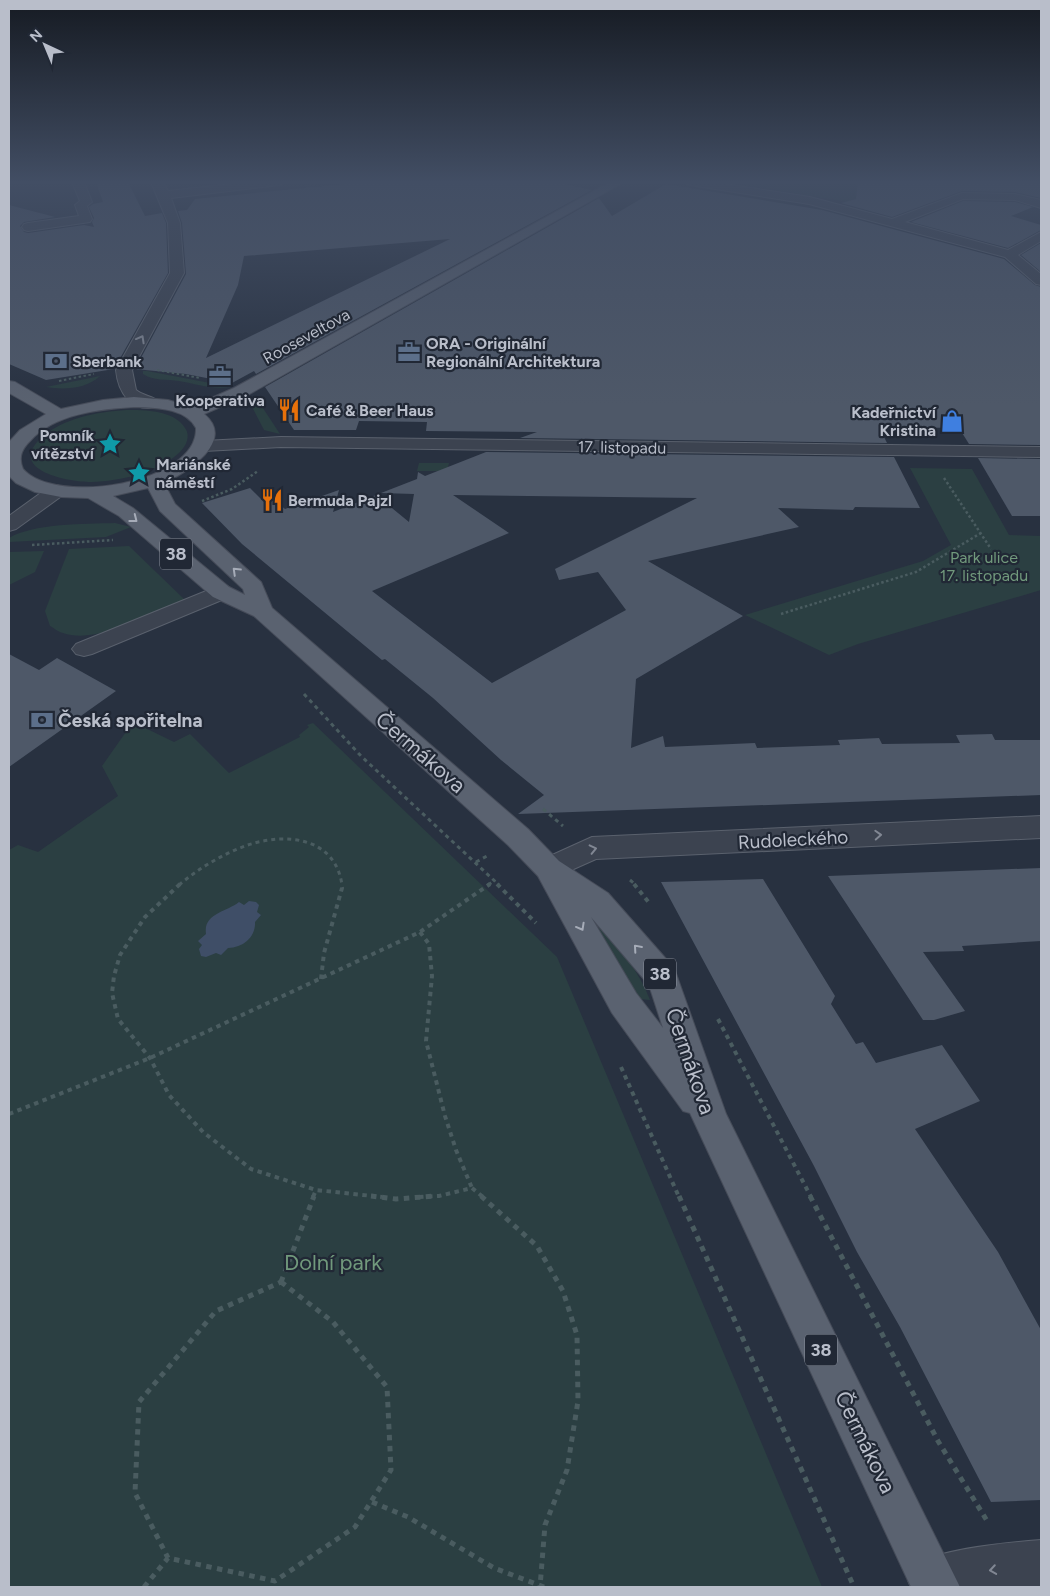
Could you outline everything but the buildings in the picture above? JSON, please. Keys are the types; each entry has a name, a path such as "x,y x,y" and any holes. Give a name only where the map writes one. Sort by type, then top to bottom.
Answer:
{"main road":[{"name":"Rooseveltova","path":"192,414 240,392 484,256"},
{"path":"9,386 61,416"},
{"path":"134,402 167,405 192,414 204,424 206,438 204,446 189,461 153,480 93,493 56,491 29,483 20,477 11,463 10,456 14,448 28,434 61,416 98,406 134,402"},
{"name":"Čermákova","path":"153,480 167,507 253,587 262,611"},
{"name":"Čermákova","path":"93,493 126,512 222,592 262,611 518,837 549,869 597,902 663,978 710,1119 934,1584"},
{"name":"38","path":"549,869 624,1003 710,1119"}],"street":[{"path":"151,403 134,397 129,393 126,388 124,370 177,273 176,256"},
{"path":"1013,256 1040,278"},
{"name":"17. listopadu","path":"204,446 281,442 1041,452"},
{"path":"9,525 56,491"},
{"path":"84,648 222,592"},
{"name":"Rudoleckého","path":"549,869 592,848 1041,827"},
{"path":"934,1584 1016,1566 1041,1564"}],"path":[{"path":"944,477 991,549"},
{"path":"781,614 916,572 981,533"},
{"path":"28,546 104,542 118,539"},
{"path":"298,688 361,756 495,880 542,929"},
{"path":"321,979 324,953 342,888 340,874 327,852 311,843 289,839 266,841 245,846 218,859 190,876 168,894 145,917 120,956 112,993 118,1019 150,1058 169,1095 202,1132 251,1169 316,1190 396,1199 439,1196 472,1188"},
{"path":"9,1114 150,1058 420,932 495,880"},
{"path":"372,1502 408,1517 494,1568 542,1587 545,1524 567,1470 578,1401 577,1335 563,1291 537,1246 472,1188 456,1150 426,1041 432,976 429,944 420,932"},
{"path":"620,1064 854,1587"},
{"path":"168,1558 134,1493 139,1402 216,1311 281,1282 316,1190"},
{"path":"168,1558 275,1581 355,1527 391,1470 387,1387 334,1322 281,1282"},
{"path":"144,1587 168,1558"}],"green space":[{"path":"143,371 231,387 211,387 156,379 143,374"},
{"path":"100,376 82,386 46,387"},
{"path":"255,396 280,434 264,430 251,405"},
{"path":"126,410 158,412 174,418 187,431 188,438 184,447 171,459 150,470 127,478 91,482 57,477 36,466 31,459 32,449 41,438 59,425 92,414"},
{"path":"419,463 449,463 447,471 417,471"},
{"name":"Park ulice 17. listopadu","path":"910,468 972,469 1009,535 1041,536 1041,590 858,644 829,655 745,615 923,561 951,545"},
{"path":"115,523 131,527 106,537 9,542 9,538 32,529 75,524"},
{"path":"129,546 185,600 125,626 92,635 77,636 63,633 50,626 45,611 69,549"},
{"path":"44,551 35,572 9,585 9,552"},
{"name":"Dolní park","path":"133,722 174,742 190,734 229,773 300,737 299,735 309,727 307,725 313,723 557,957 822,1587 9,1587 9,850 18,845 38,852 118,796 102,766"},
{"path":"600,924 634,969 650,1000 640,999 596,933"}],"water":[{"path":"249,901 256,902 259,905 257,912 261,915 255,922 255,927 248,941 239,946 228,948 221,955 216,953 206,957 201,956 199,949 202,945 198,941 206,934 206,927 212,917 239,902 244,905"}],"place":[{"name":"ORA - Originální Regionální Architektura","path":"409,352"},
{"name":"Sberbank","path":"56,361"},
{"name":"Kooperativa","path":"220,376"},
{"name":"Café & Beer Haus","path":"289,410"},
{"name":"Kadeřnictví Kristina","path":"952,421"},
{"name":"Pomník vítězství","path":"110,444"},
{"name":"Mariánské náměstí","path":"139,473"},
{"name":"Bermuda Pajzl","path":"272,500"},
{"name":"Česká spořitelna","path":"42,720"}]}
